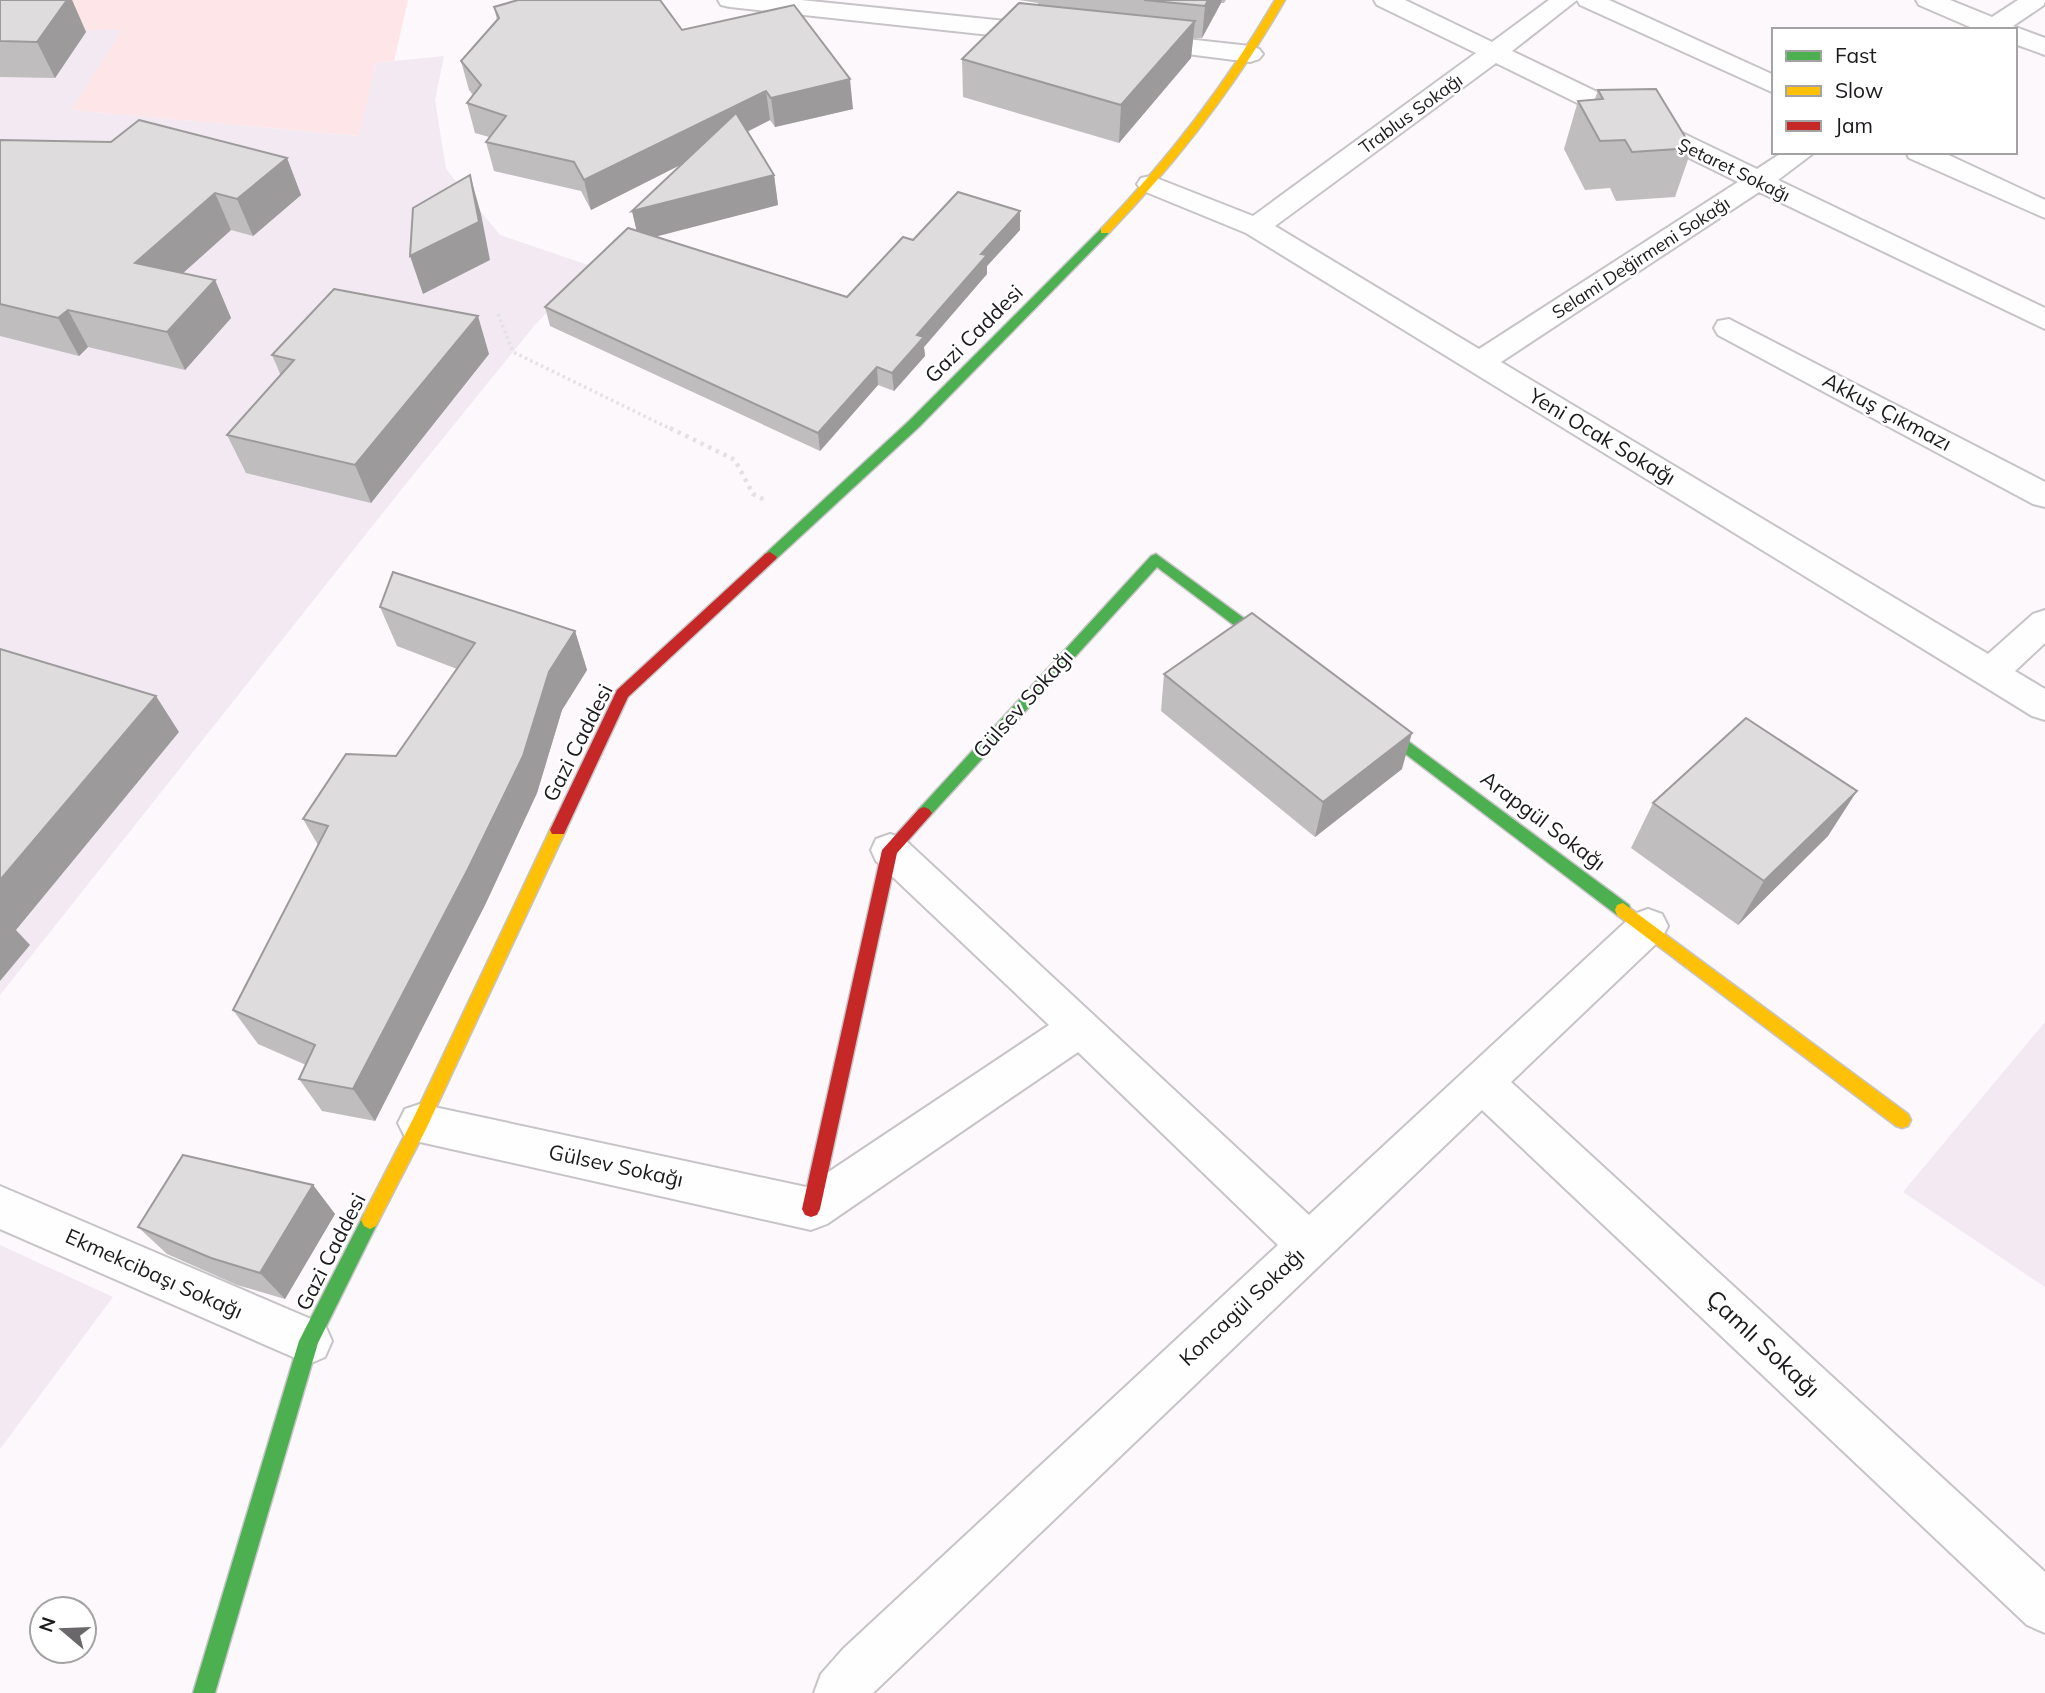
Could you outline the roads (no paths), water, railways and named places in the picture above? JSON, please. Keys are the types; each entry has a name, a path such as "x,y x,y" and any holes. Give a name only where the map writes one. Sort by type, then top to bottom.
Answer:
{"street":[{"name":"Gazi Caddesi","path":"204,1693 309,1341 421,1124 622,694 914,424 1150,184 1250,54 1280,0"},
{"name":"Şetaret Sokağı","path":"1386,0 2045,320"},
{"name":"Trablus Sokağı","path":"1256,227 1565,0"},
{"path":"1589,0 1772,84"},
{"path":"1928,0 1995,28"},
{"path":"2002,28 2035,0"},
{"path":"741,1 1065,34"},
{"path":"2017,36 2045,47"},
{"path":"1121,40 1250,54"},
{"name":"Selami Değirmeni Sokağı","path":"1479,363 1799,154"},
{"path":"1923,154 2045,210"},
{"name":"Yeni Ocak Sokağı","path":"1150,184 1256,227 2045,706"},
{"name":"Akkuş Çıkmazı","path":"1729,328 2045,496"},
{"name":"Gülsev Sokağı","path":"890,850 1156,559 1290,659"},
{"path":"1990,673 2045,624"},
{"name":"Arapgül Sokağı","path":"1358,709 1902,1120"},
{"path":"890,850 1308,1244"},
{"path":"811,1209 890,850"},
{"name":"Koncagül Sokağı","path":"840,1693 861,1667 1648,926"},
{"path":"811,1209 1080,1027"},
{"name":"Çamlı Sokağı","path":"1482,1082 2045,1607"},
{"name":"Gülsev Sokağı","path":"421,1124 811,1209"},
{"name":"Ekmekcibaşı Sokağı","path":"0,1207 309,1341"}]}
